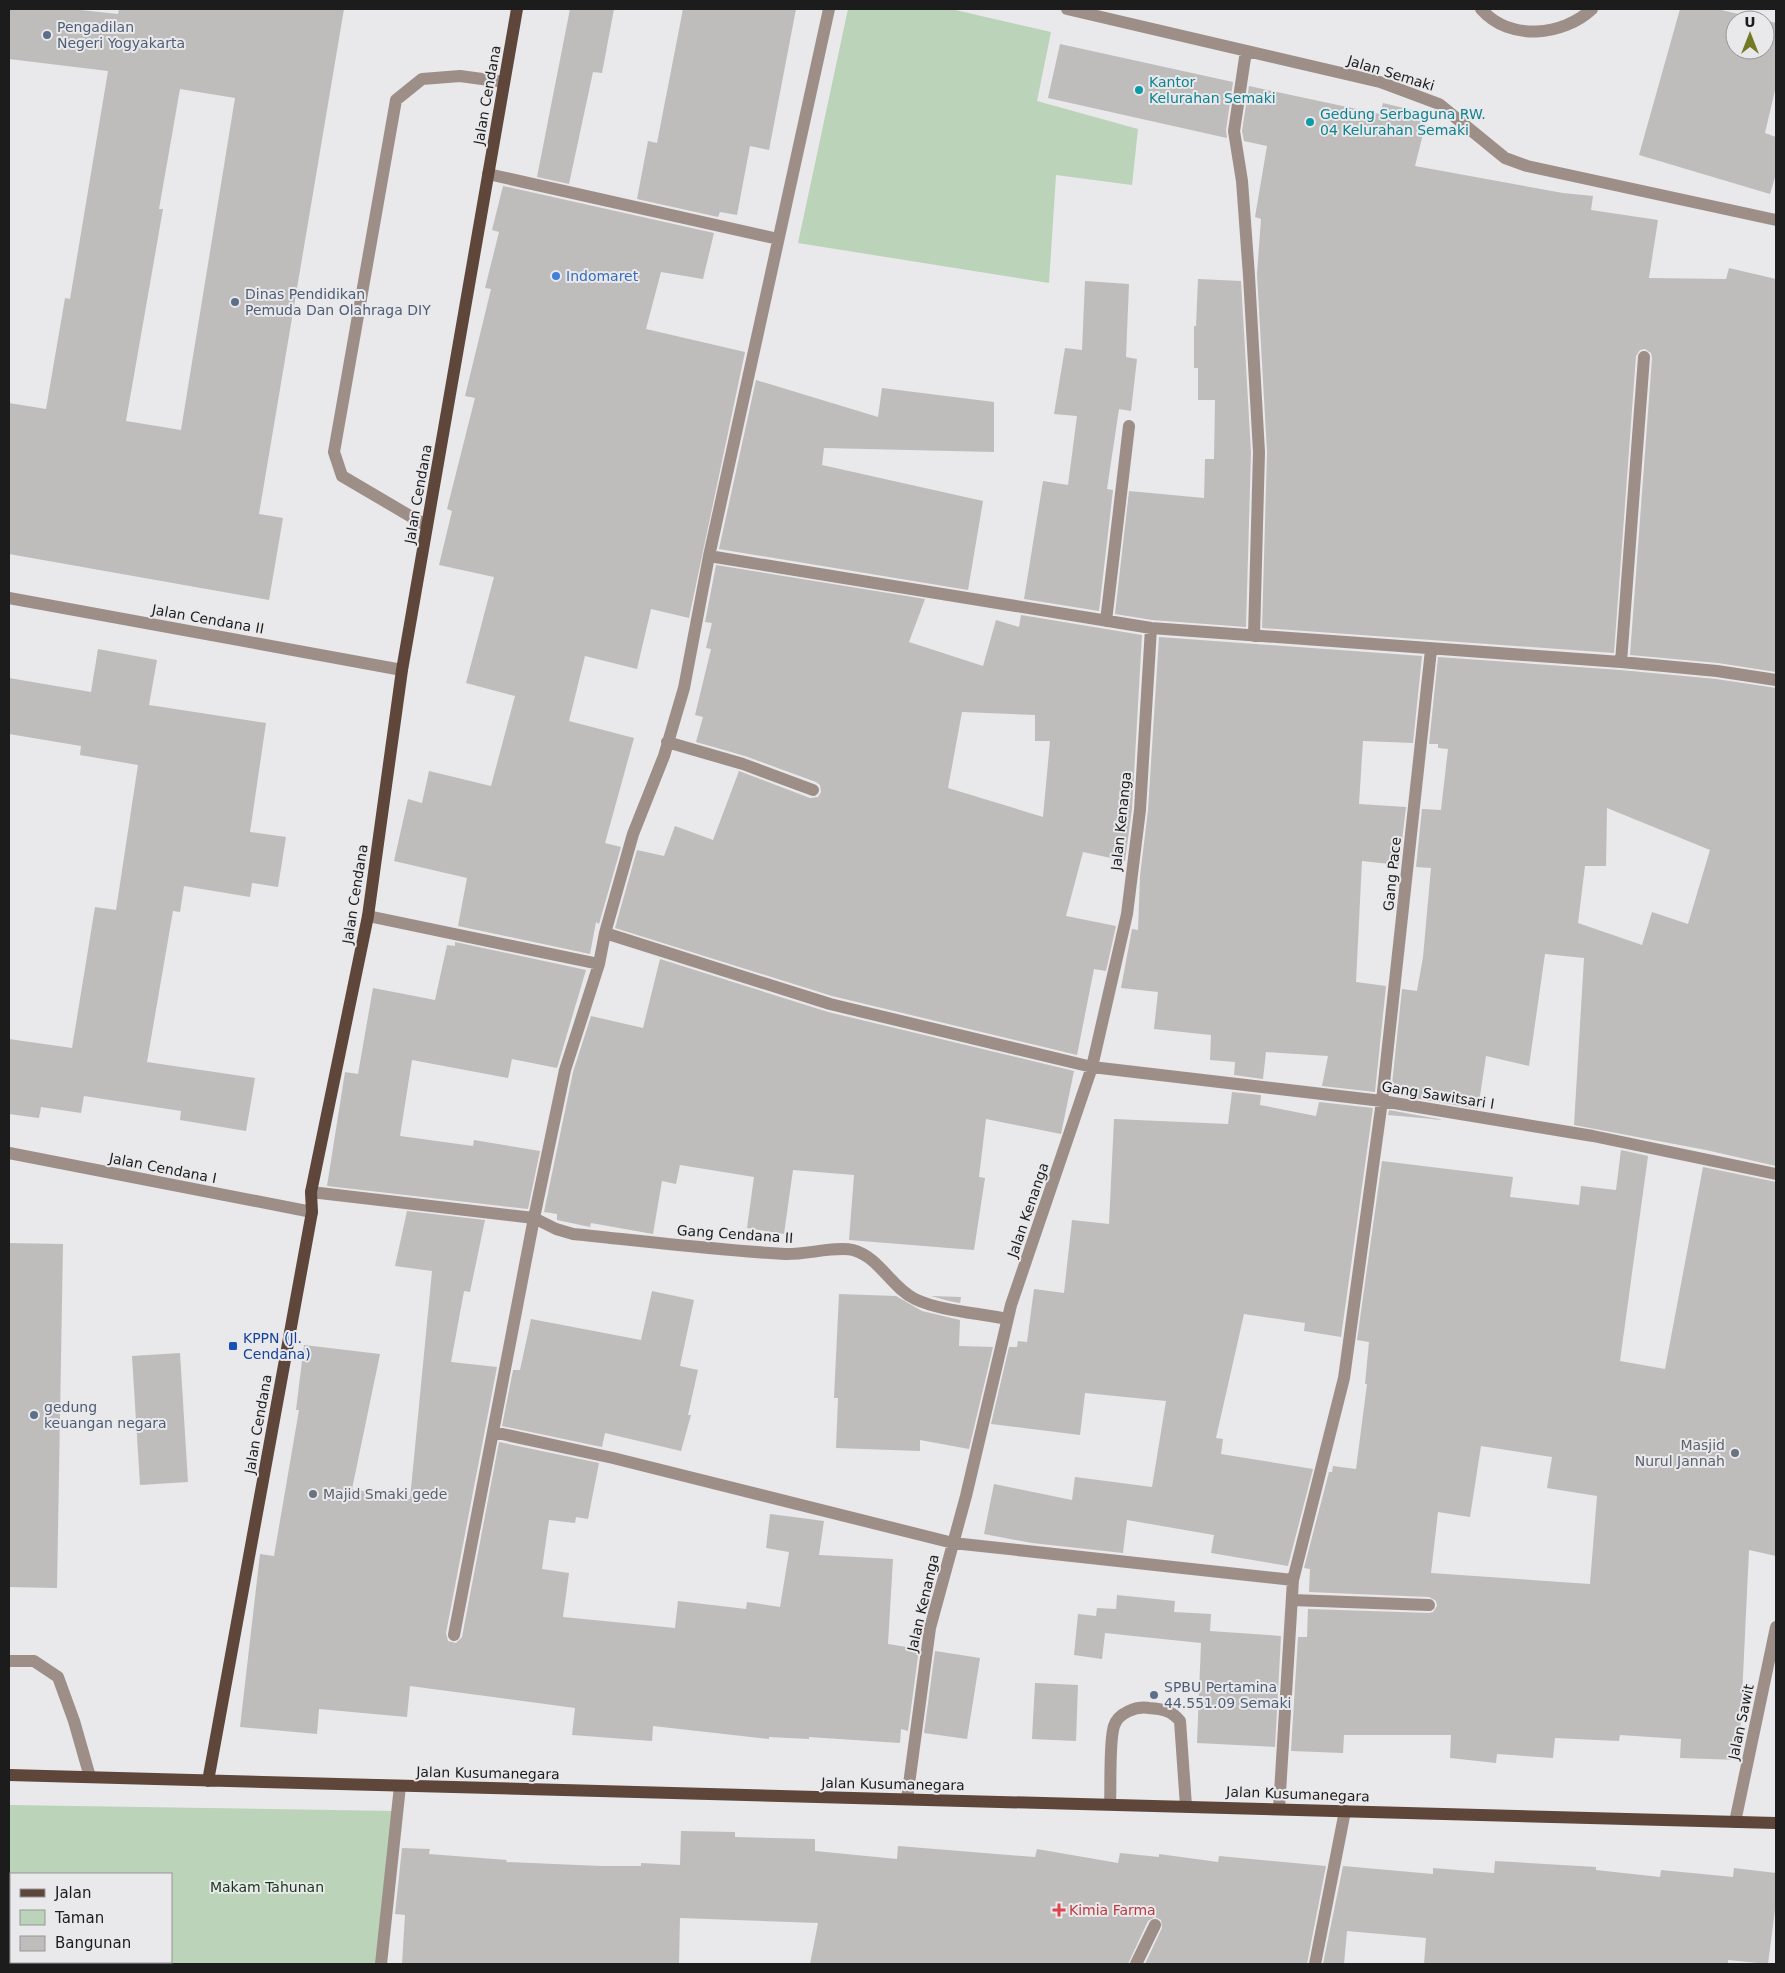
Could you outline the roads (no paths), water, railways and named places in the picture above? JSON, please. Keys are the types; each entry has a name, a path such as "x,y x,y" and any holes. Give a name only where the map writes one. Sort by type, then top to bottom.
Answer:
{"main road":[{"name":"Jalan Cendana","path":"208,1781 312,1212 311,1192 368,916 402,670 517,9"},
{"name":"Jalan Kusumanegara","path":"9,1775 1776,1823"}],"street":[{"path":"454,1636 534,1218 565,1070 599,964 605,932 633,834 664,756 684,688 708,556 829,9"},
{"name":"Jalan Semaki","path":"1068,9 1380,82 1439,104 1505,158 1527,166 1776,220"},
{"path":"1481,9 1487,16 1518,31 1551,31 1581,19 1592,9"},
{"path":"1246,51 1234,131 1242,181 1250,276 1259,452 1254,636"},
{"path":"427,526 342,476 334,452 396,100 422,79 460,76 504,82"},
{"path":"488,174 778,239"},
{"path":"1621,662 1644,357"},
{"path":"1106,621 1129,426"},
{"path":"708,556 1151,628 1431,650 1621,662 1717,671 1776,680"},
{"name":"Jalan Cendana II","path":"9,598 402,670"},
{"name":"Jalan Kenanga","path":"907,1799 930,1628 1008,1319 1092,1067 1127,914 1140,810 1151,628"},
{"name":"Gang Pace","path":"1279,1809 1293,1580 1344,1378 1382,1101 1431,650"},
{"path":"667,742 743,764 813,790"},
{"path":"368,916 599,964"},
{"name":"Gang Sawitsari I","path":"605,932 830,1004 1092,1067 1382,1101 1593,1136 1776,1174"},
{"name":"Jalan Cendana I","path":"9,1153 312,1212"},
{"name":"Gang Cendana II","path":"311,1192 534,1218 556,1229 573,1234 693,1247 787,1254 851,1249 867,1255 899,1288 914,1299 932,1305 1008,1319"},
{"path":"493,1432 613,1458 953,1543 1293,1580"},
{"path":"1292,1600 1429,1605"},
{"name":"Jalan Sawit","path":"1735,1822 1776,1628"},
{"path":"9,1661 34,1661 58,1677 74,1721 90,1777"},
{"path":"1110,1804 1114,1726 1122,1715 1144,1707 1164,1709 1174,1713 1180,1721 1186,1806"},
{"path":"381,1964 400,1786"},
{"path":"1315,1964 1345,1811"},
{"path":"1136,1964 1145,1942 1156,1925"}],"place":[{"name":"Pengadilan Negeri Yogyakarta","path":"47,35"},
{"name":"Kantor Kelurahan Semaki","path":"1139,90"},
{"name":"Gedung Serbaguna RW. 04 Kelurahan Semaki","path":"1310,122"},
{"name":"Indomaret","path":"556,276"},
{"name":"Dinas Pendidikan Pemuda Dan Olahraga DIY","path":"235,302"},
{"name":"KPPN (Jl. Cendana)","path":"233,1346"},
{"name":"gedung keuangan negara","path":"34,1415"},
{"name":"Masjid Nurul Jannah","path":"1735,1453"},
{"name":"Majid Smaki gede","path":"313,1494"},
{"name":"SPBU Pertamina 44.551.09 Semaki","path":"1154,1695"},
{"name":"Kimia Farma","path":"1059,1910"}],"park label":[{"name":"Makam Tahunan","path":"267,1887"}]}
